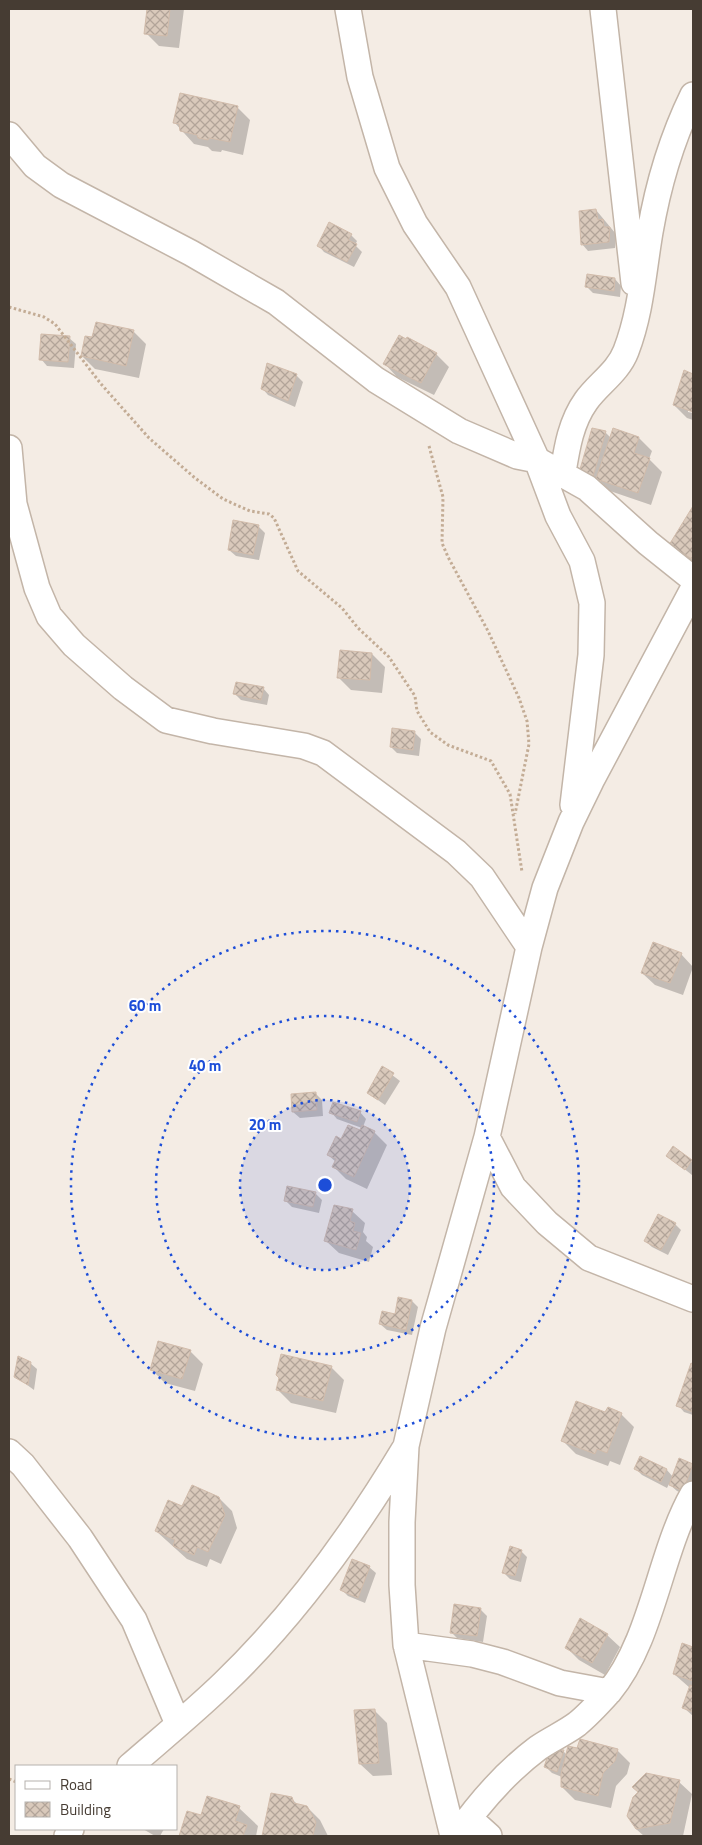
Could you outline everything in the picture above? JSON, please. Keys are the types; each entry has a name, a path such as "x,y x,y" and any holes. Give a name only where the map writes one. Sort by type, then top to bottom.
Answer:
{"street":[{"path":"348,9 360,77 387,168 415,224 458,287 537,460 558,516 582,561 592,603 591,655 572,822"},
{"path":"603,9 637,318"},
{"path":"563,472 574,423 587,400 606,381 625,354 637,318 650,232 663,175 678,130 693,95"},
{"path":"9,135 35,166 61,185 191,253 276,302 376,380 459,431 517,456 537,460 563,472 587,488 648,543 693,580"},
{"path":"9,448 14,504 36,588 49,616 74,645 123,688 166,720 213,731 304,746 323,753 456,852 482,877 529,946"},
{"path":"459,1830 406,1644 402,1585 406,1446 433,1328 487,1137 529,946 545,888 591,780 693,589"},
{"path":"487,1137 513,1187 547,1223 590,1258 693,1299"},
{"path":"131,1765 225,1682 289,1612 341,1548 376,1497 406,1446"},
{"path":"9,1452 23,1465 80,1538 134,1620 178,1724"},
{"path":"459,1830 490,1791 538,1748 578,1723 609,1692 623,1672 635,1649 668,1553 693,1494"},
{"path":"406,1644 472,1654 502,1662 560,1684 609,1692"},
{"path":"459,1830 489,1836"}],"path":[{"path":"9,307 44,317 55,324 101,384 150,438 195,478 223,499 250,511 270,514 274,518 298,571 342,608 358,628 389,657 415,696 417,711 430,732 448,745 491,761 510,794 522,873"},
{"path":"419,406 443,498 442,543 488,631 520,698 527,721 529,744 514,817"}],"building":[{"path":"147,9 170,9 167,36 144,34"},
{"path":"180,93 238,106 230,142 198,138 197,135 180,131 179,124 173,123"},
{"path":"596,209 598,220 603,219 604,227 610,227 609,242 581,245 579,211"},
{"path":"329,222 352,234 348,240 357,244 347,262 317,246"},
{"path":"587,274 615,278 614,291 585,287"},
{"path":"96,322 134,330 126,366 81,356 85,336 92,337"},
{"path":"41,334 70,336 68,362 39,360"},
{"path":"399,335 406,339 407,337 437,353 421,383 383,364"},
{"path":"267,363 297,374 288,401 261,389"},
{"path":"684,370 693,374 693,412 673,405"},
{"path":"592,428 606,431 592,480 578,476"},
{"path":"613,428 639,437 634,453 650,458 638,493 596,479"},
{"path":"693,506 693,557 692,559 669,545"},
{"path":"233,520 259,525 253,555 228,550"},
{"path":"340,650 372,653 370,680 337,678"},
{"path":"236,682 264,687 261,700 233,694"},
{"path":"392,728 415,731 413,750 390,747"},
{"path":"653,942 682,953 670,983 641,973"},
{"path":"382,1066 394,1073 378,1100 367,1093"},
{"path":"316,1092 317,1110 292,1112 291,1094"},
{"path":"333,1102 361,1111 357,1122 329,1113"},
{"path":"348,1125 360,1130 362,1125 375,1131 354,1177 332,1167 336,1159 327,1155 336,1136 341,1139"},
{"path":"673,1146 692,1160 685,1170 666,1156"},
{"path":"287,1186 316,1192 313,1207 284,1201"},
{"path":"334,1205 353,1209 350,1221 355,1223 353,1231 361,1233 356,1250 324,1241"},
{"path":"658,1214 676,1223 661,1250 644,1241"},
{"path":"398,1297 412,1300 406,1330 379,1324 382,1311 395,1314"},
{"path":"158,1341 191,1350 182,1379 150,1370"},
{"path":"281,1354 332,1366 323,1401 276,1390 279,1378 276,1375"},
{"path":"18,1356 31,1362 28,1385 14,1377"},
{"path":"691,1363 693,1364 693,1412 676,1406"},
{"path":"576,1401 605,1412 608,1407 622,1413 607,1453 597,1449 595,1454 561,1441"},
{"path":"640,1456 667,1469 661,1482 634,1469"},
{"path":"679,1458 693,1464 683,1491 669,1485"},
{"path":"192,1485 219,1497 225,1515 208,1552 197,1547 194,1555 173,1546 175,1540 155,1531 168,1500 182,1506"},
{"path":"510,1546 522,1550 515,1576 502,1573"},
{"path":"352,1559 370,1566 358,1598 340,1590"},
{"path":"454,1604 481,1608 477,1636 450,1633"},
{"path":"580,1618 608,1634 592,1663 565,1648"},
{"path":"682,1643 693,1647 693,1681 673,1674"},
{"path":"690,1685 693,1686 693,1712 682,1708"},
{"path":"375,1709 379,1763 359,1764 354,1710"},
{"path":"580,1739 618,1749 615,1761 603,1773 598,1796 561,1787 561,1774 568,1746 577,1748"},
{"path":"550,1749 564,1750 557,1772 544,1767"},
{"path":"646,1773 680,1780 670,1823 636,1829 627,1816 633,1797 638,1792 632,1787"},
{"path":"271,1793 292,1797 294,1803 307,1806 316,1822 313,1836 262,1836"},
{"path":"207,1796 240,1806 235,1821 247,1825 243,1836 179,1836 187,1811 201,1815"}]}
